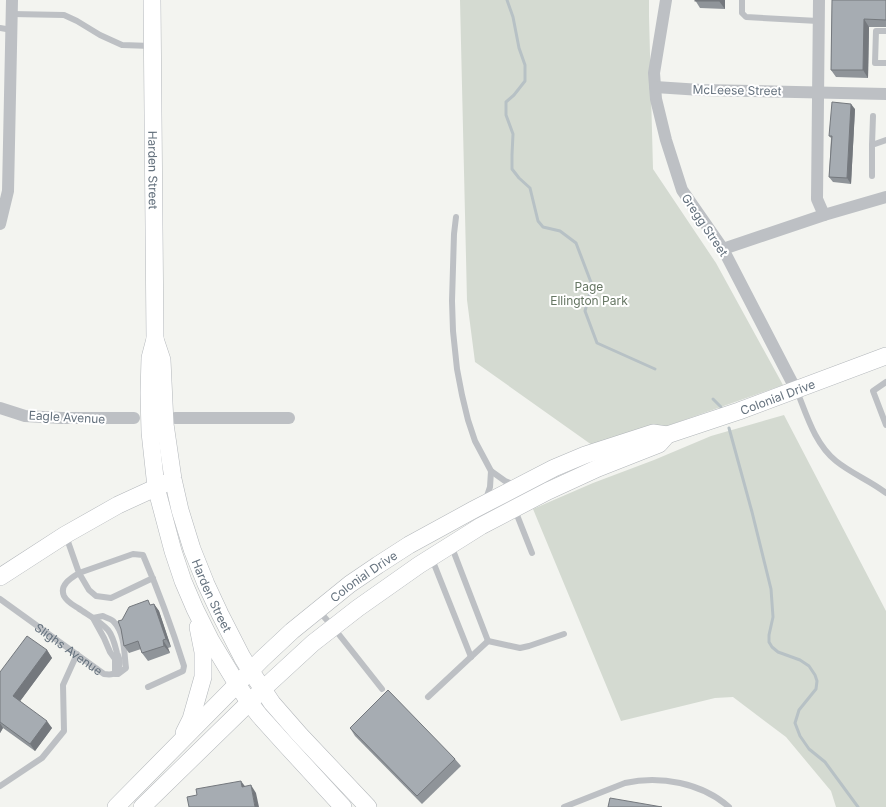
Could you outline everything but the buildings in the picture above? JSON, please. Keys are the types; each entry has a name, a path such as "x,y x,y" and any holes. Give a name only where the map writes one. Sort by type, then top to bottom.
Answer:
{"main road":[{"name":"Harden Street","path":"152,0 155,339 150,358 149,393 150,432 156,487 173,551 183,581 211,641 237,684 259,715 343,807"},
{"name":"Harden Street","path":"155,339 162,360 166,424 173,479 180,510 192,549 206,584 220,614 250,670 272,703 368,807"},
{"name":"Colonial Drive","path":"142,807 249,702 313,643 358,608 431,557 481,526 548,491 598,468 659,444 667,435 796,390 886,356"},
{"name":"Colonial Drive","path":"116,807 250,670 292,631 350,584 378,565 482,505 554,468 585,455 653,432 667,435"},
{"path":"0,577 65,535 118,505 173,479"},
{"path":"180,741 191,719 203,677 203,652 195,609"}],"street":[{"path":"0,224 2,210 8,190 6,29 12,14 12,0"},
{"name":"Gregg Street","path":"666,0 654,73 656,99 666,140 682,190 723,250 796,390"},
{"path":"819,0 817,199 824,215"},
{"name":"McLeese Street","path":"656,87 701,90 886,94"},
{"path":"723,250 824,215 886,196"},
{"name":"Eagle Avenue","path":"0,408 25,416 62,418 134,418"},
{"path":"178,418 289,418"}],"lane":[{"path":"742,0 742,13 746,17 818,20"},
{"path":"12,14 64,15 100,35 122,45 152,47"},
{"path":"886,31 876,31 874,63 886,63"},
{"path":"872,176 873,116"},
{"path":"872,145 886,140"},
{"path":"456,217 452,301 453,331 457,369 468,420 475,441 491,471 505,482 518,486"},
{"path":"886,382 873,391 886,425"},
{"path":"796,390 821,446 836,461 886,493"},
{"path":"482,505 490,486 491,471"},
{"path":"515,508 532,553"},
{"path":"65,535 79,573 88,590 96,596 111,598 153,578 164,605 184,666 183,672 148,686"},
{"path":"451,545 488,641"},
{"name":"Slighs Avenue","path":"0,599 104,674 110,674 117,671 120,663 115,644 109,631 100,622 67,600 64,596 63,590 66,583 79,573 133,554 143,556 153,578"},
{"path":"431,557 471,657"},
{"path":"319,610 382,689"},
{"path":"93,618 103,616 114,621 120,633 125,648 126,668 118,674 117,671"},
{"path":"488,641 520,648 564,634"},
{"path":"428,697 488,641"},
{"path":"0,786 42,758 64,731 63,685 77,654"},
{"path":"564,807 625,783 642,780 658,780 682,783 696,788 729,807"}],"green space":[{"name":"Page Ellington Park","path":"460,0 649,0 653,169 716,263 783,385 599,450 475,362 467,300"},
{"path":"784,415 886,611 886,807 836,807 831,791 786,737 733,697 715,698 621,721 533,509 593,483 654,460 711,436"}],"waterway":[{"path":"507,0 513,17 519,48 525,65 525,81 514,95 506,102 506,115 513,134 512,169 530,188 538,221 543,227 560,231 576,243 592,285 585,311 597,343 655,369"},
{"path":"713,399 721,407"},
{"path":"729,428 771,589 773,617 769,642 778,652 800,660 809,666 817,681 816,689 799,710 795,723 800,736 809,749 825,762 858,807"}]}
